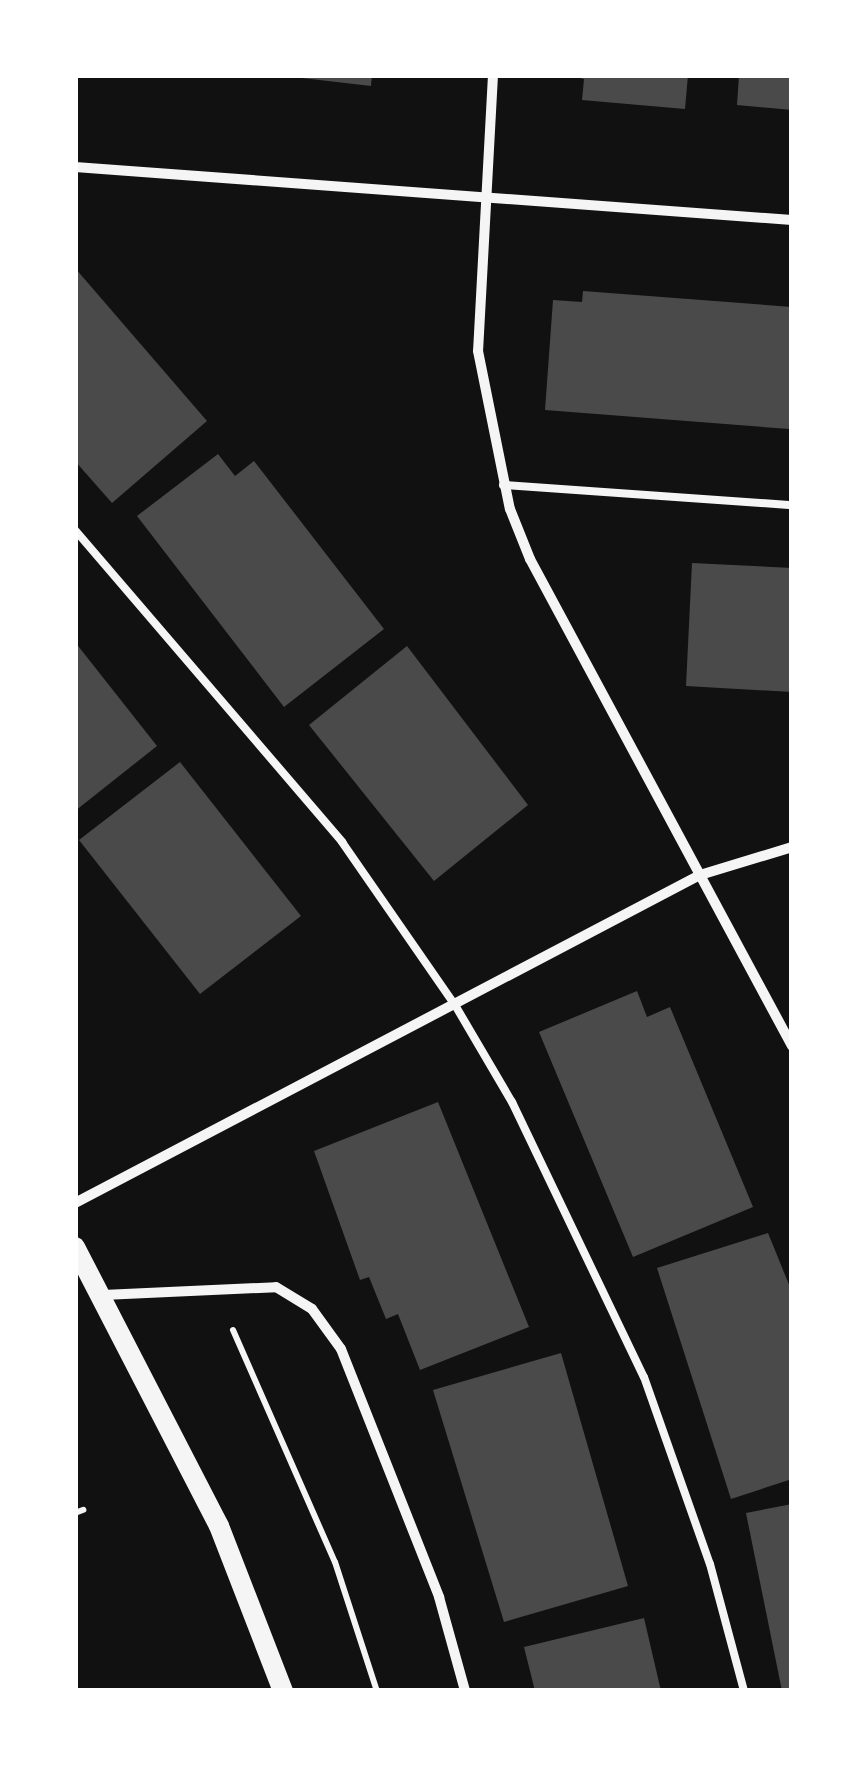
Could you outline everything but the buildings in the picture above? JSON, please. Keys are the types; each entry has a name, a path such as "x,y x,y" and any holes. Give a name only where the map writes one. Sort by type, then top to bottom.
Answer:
{"main road":[{"path":"75,1248 103,1294 218,1526 283,1691"}],"street":[{"path":"493,75 478,350 503,485 530,559 792,1046"},
{"path":"75,167 792,220"},
{"path":"75,1203 700,874 792,848"},
{"path":"103,1294 276,1287 312,1309 341,1349 439,1597 465,1691"}],"lane":[{"path":"503,485 792,505"},
{"path":"75,530 266,746 455,1005 565,1201 644,1377 710,1564 744,1691"}],"path":[{"path":"234,1330 335,1562 377,1691"}]}
